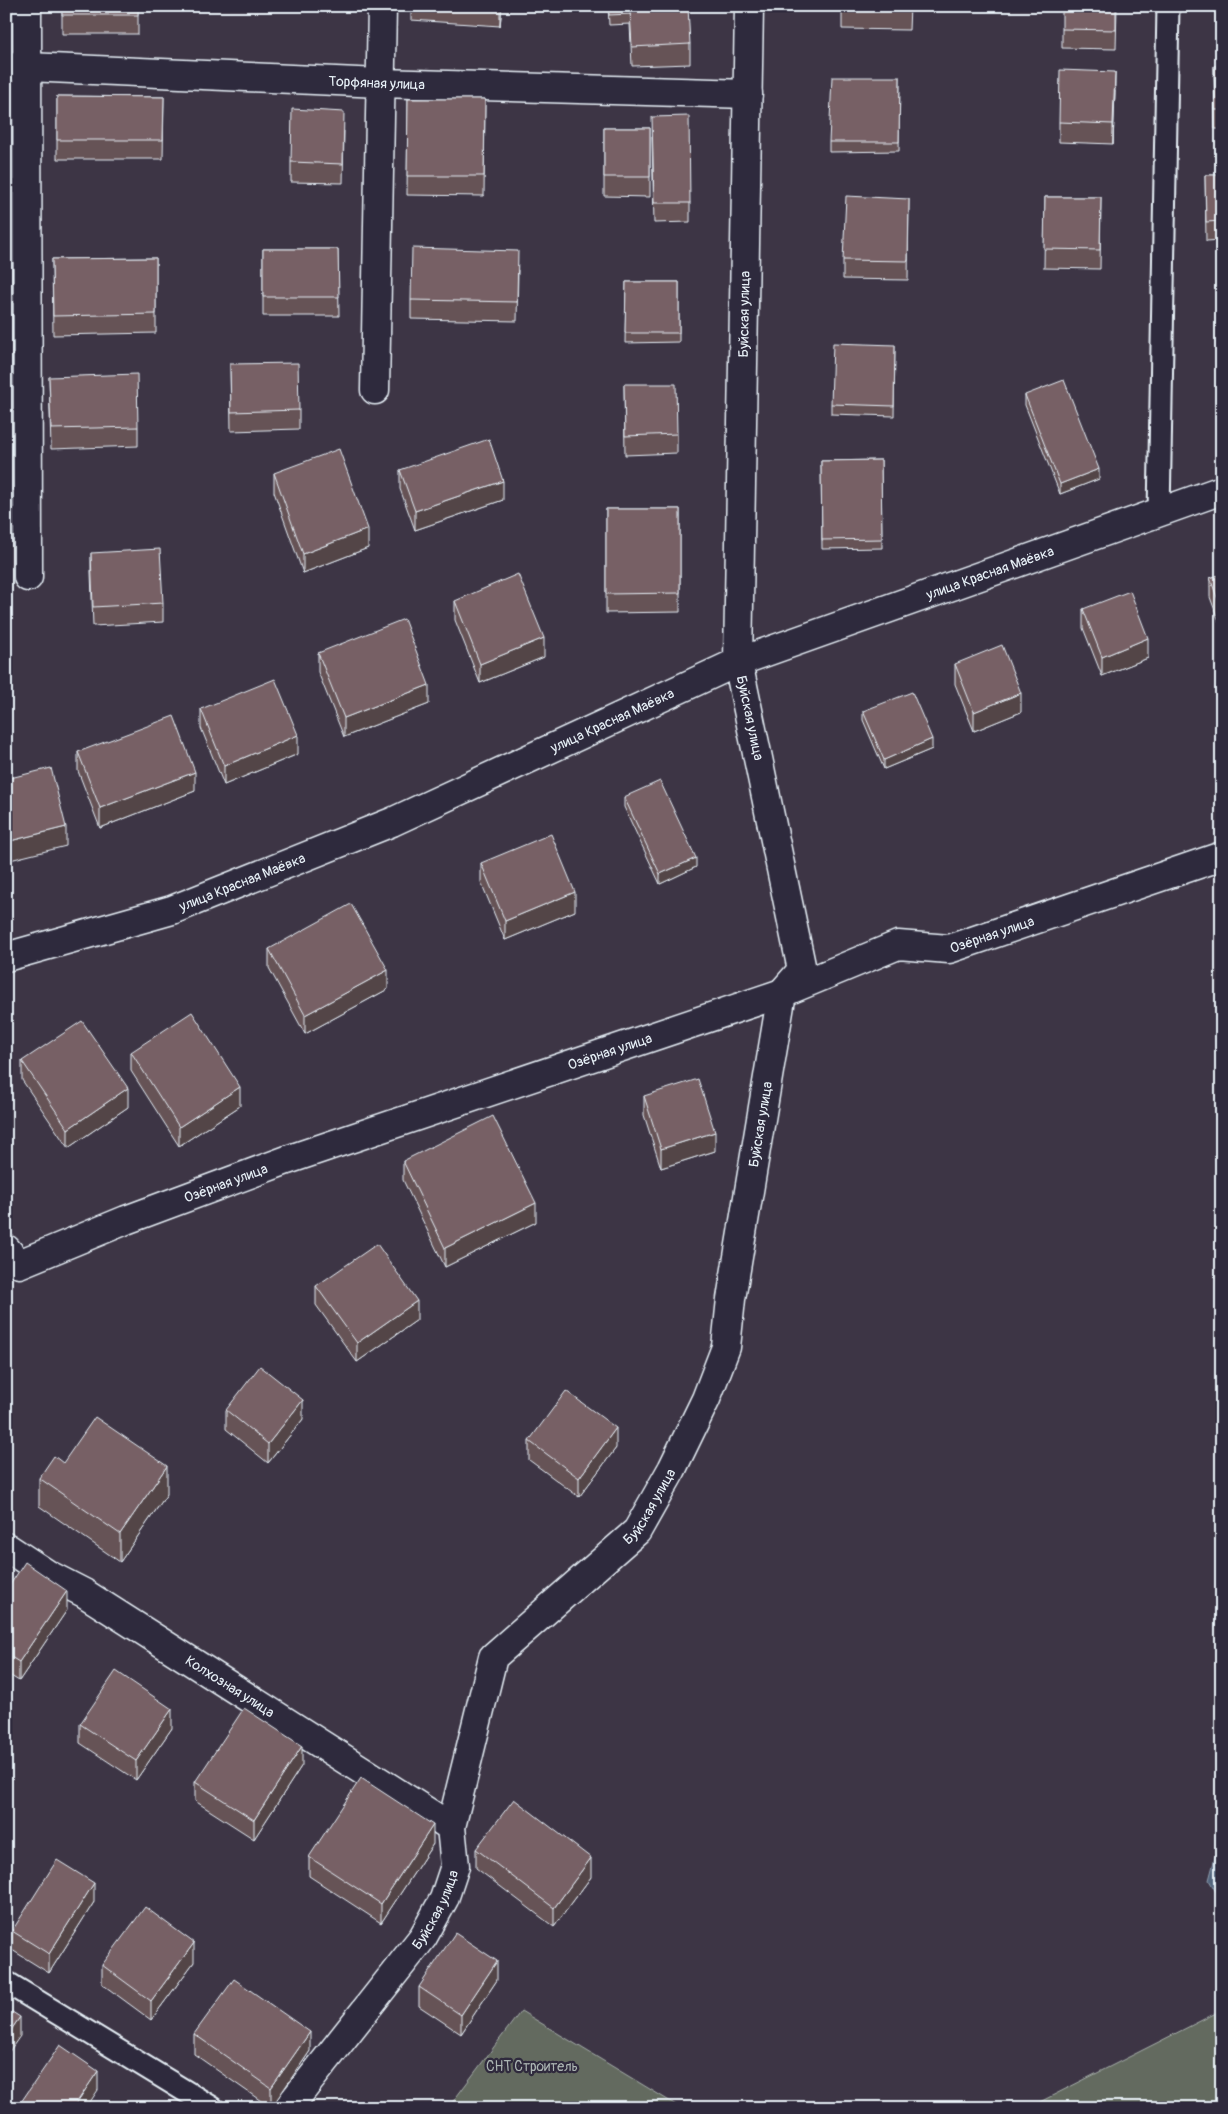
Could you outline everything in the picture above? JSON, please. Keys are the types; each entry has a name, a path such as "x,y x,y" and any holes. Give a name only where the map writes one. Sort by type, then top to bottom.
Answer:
{"street":[{"path":"27,6 17,66 28,577"},
{"path":"375,390 382,6"},
{"name":"Буйская улица","path":"288,2108 423,1937 444,1899 455,1866 451,1827 493,1657 637,1531 672,1469 706,1399 726,1347 730,1299 782,993 802,970 738,662 749,6"},
{"name":"Торфяная улица","path":"17,66 380,83 748,94"},
{"name":"улица Красная Маёвка","path":"6,957 172,910 383,826 738,662 1159,514 1222,490"},
{"name":"Озёрная улица","path":"11,1263 287,1160 782,993 898,945 949,949 1222,856"},
{"name":"Колхозная улица","path":"6,1547 47,1574 84,1593 451,1827"}],"lane":[{"path":"1159,514 1168,6"},
{"path":"6,1982 213,2108"}],"green space":[{"path":"1222,2010 1222,2108 1028,2108"},
{"name":"СНТ Строитель","path":"521,2011 681,2108 448,2108"}],"water":[{"path":"1222,1849 1222,1902 1209,1880 1216,1854"}],"building":[{"path":"62,6 138,6 138,15 62,15"},
{"path":"608,6 666,6 666,8 630,10 630,14 609,15"},
{"path":"842,6 909,6 909,11 842,10"},
{"path":"1062,6 1116,6 1116,30 1062,29"},
{"path":"688,7 690,44 632,47 630,10"},
{"path":"1222,65 1222,110 1215,110 1214,66"},
{"path":"1060,70 1115,72 1113,124 1059,122"},
{"path":"832,77 900,77 899,142 829,142"},
{"path":"57,96 164,97 163,140 57,140"},
{"path":"408,99 485,99 484,176 407,176"},
{"path":"292,109 344,112 343,164 291,162"},
{"path":"689,116 690,203 654,203 652,117"},
{"path":"604,128 650,128 650,177 604,177"},
{"path":"1205,175 1222,175 1222,221 1206,222"},
{"path":"846,196 909,199 908,261 843,260"},
{"path":"1045,197 1101,197 1100,250 1044,249"},
{"path":"412,248 518,251 517,302 411,300"},
{"path":"263,249 338,249 339,297 263,297"},
{"path":"156,258 156,314 53,316 52,259"},
{"path":"626,282 679,282 679,333 625,333"},
{"path":"833,343 895,345 894,406 831,404"},
{"path":"298,363 299,410 231,412 230,364"},
{"path":"137,374 138,427 51,429 49,377"},
{"path":"1064,380 1099,469 1060,484 1025,395"},
{"path":"624,384 676,384 677,434 625,436"},
{"path":"489,439 503,481 415,511 400,470"},
{"path":"339,449 368,529 303,554 274,473"},
{"path":"881,460 882,539 822,540 821,461"},
{"path":"606,509 680,509 680,593 606,594"},
{"path":"160,549 163,603 93,607 91,553"},
{"path":"518,574 544,638 480,664 455,601"},
{"path":"1222,574 1222,611 1210,578"},
{"path":"1130,591 1148,638 1102,657 1083,609"},
{"path":"404,619 429,685 344,718 318,653"},
{"path":"1002,645 1021,693 974,712 955,664"},
{"path":"275,679 298,735 224,766 201,709"},
{"path":"912,692 932,739 884,760 863,711"},
{"path":"174,716 195,772 100,808 78,752"},
{"path":"51,768 66,827 6,842 6,779"},
{"path":"660,781 696,858 660,874 624,797"},
{"path":"551,834 575,892 505,921 481,863"},
{"path":"351,904 388,970 305,1015 269,949"},
{"path":"192,1012 240,1087 179,1127 131,1052"},
{"path":"82,1021 128,1088 68,1129 22,1061"},
{"path":"698,1079 715,1132 661,1149 644,1096"},
{"path":"493,1116 536,1203 445,1248 403,1161"},
{"path":"377,1244 417,1301 357,1343 316,1286"},
{"path":"260,1366 303,1400 268,1444 226,1410"},
{"path":"566,1391 616,1428 579,1478 529,1441"},
{"path":"95,1417 167,1466 120,1534 39,1478 54,1456 63,1463"},
{"path":"25,1562 67,1591 19,1662 6,1654 6,1591"},
{"path":"116,1671 172,1709 136,1761 80,1724"},
{"path":"244,1708 302,1746 254,1820 195,1782"},
{"path":"361,1778 433,1825 381,1904 309,1857"},
{"path":"514,1799 591,1858 554,1908 476,1849"},
{"path":"57,1860 94,1883 49,1954 12,1931"},
{"path":"145,1907 194,1943 151,2001 102,1965"},
{"path":"455,1933 497,1961 461,2015 419,1987"},
{"path":"234,1979 310,2032 271,2088 194,2034"},
{"path":"6,2008 20,2017 6,2037"},
{"path":"60,2045 98,2071 73,2108 23,2108 19,2105"}]}
